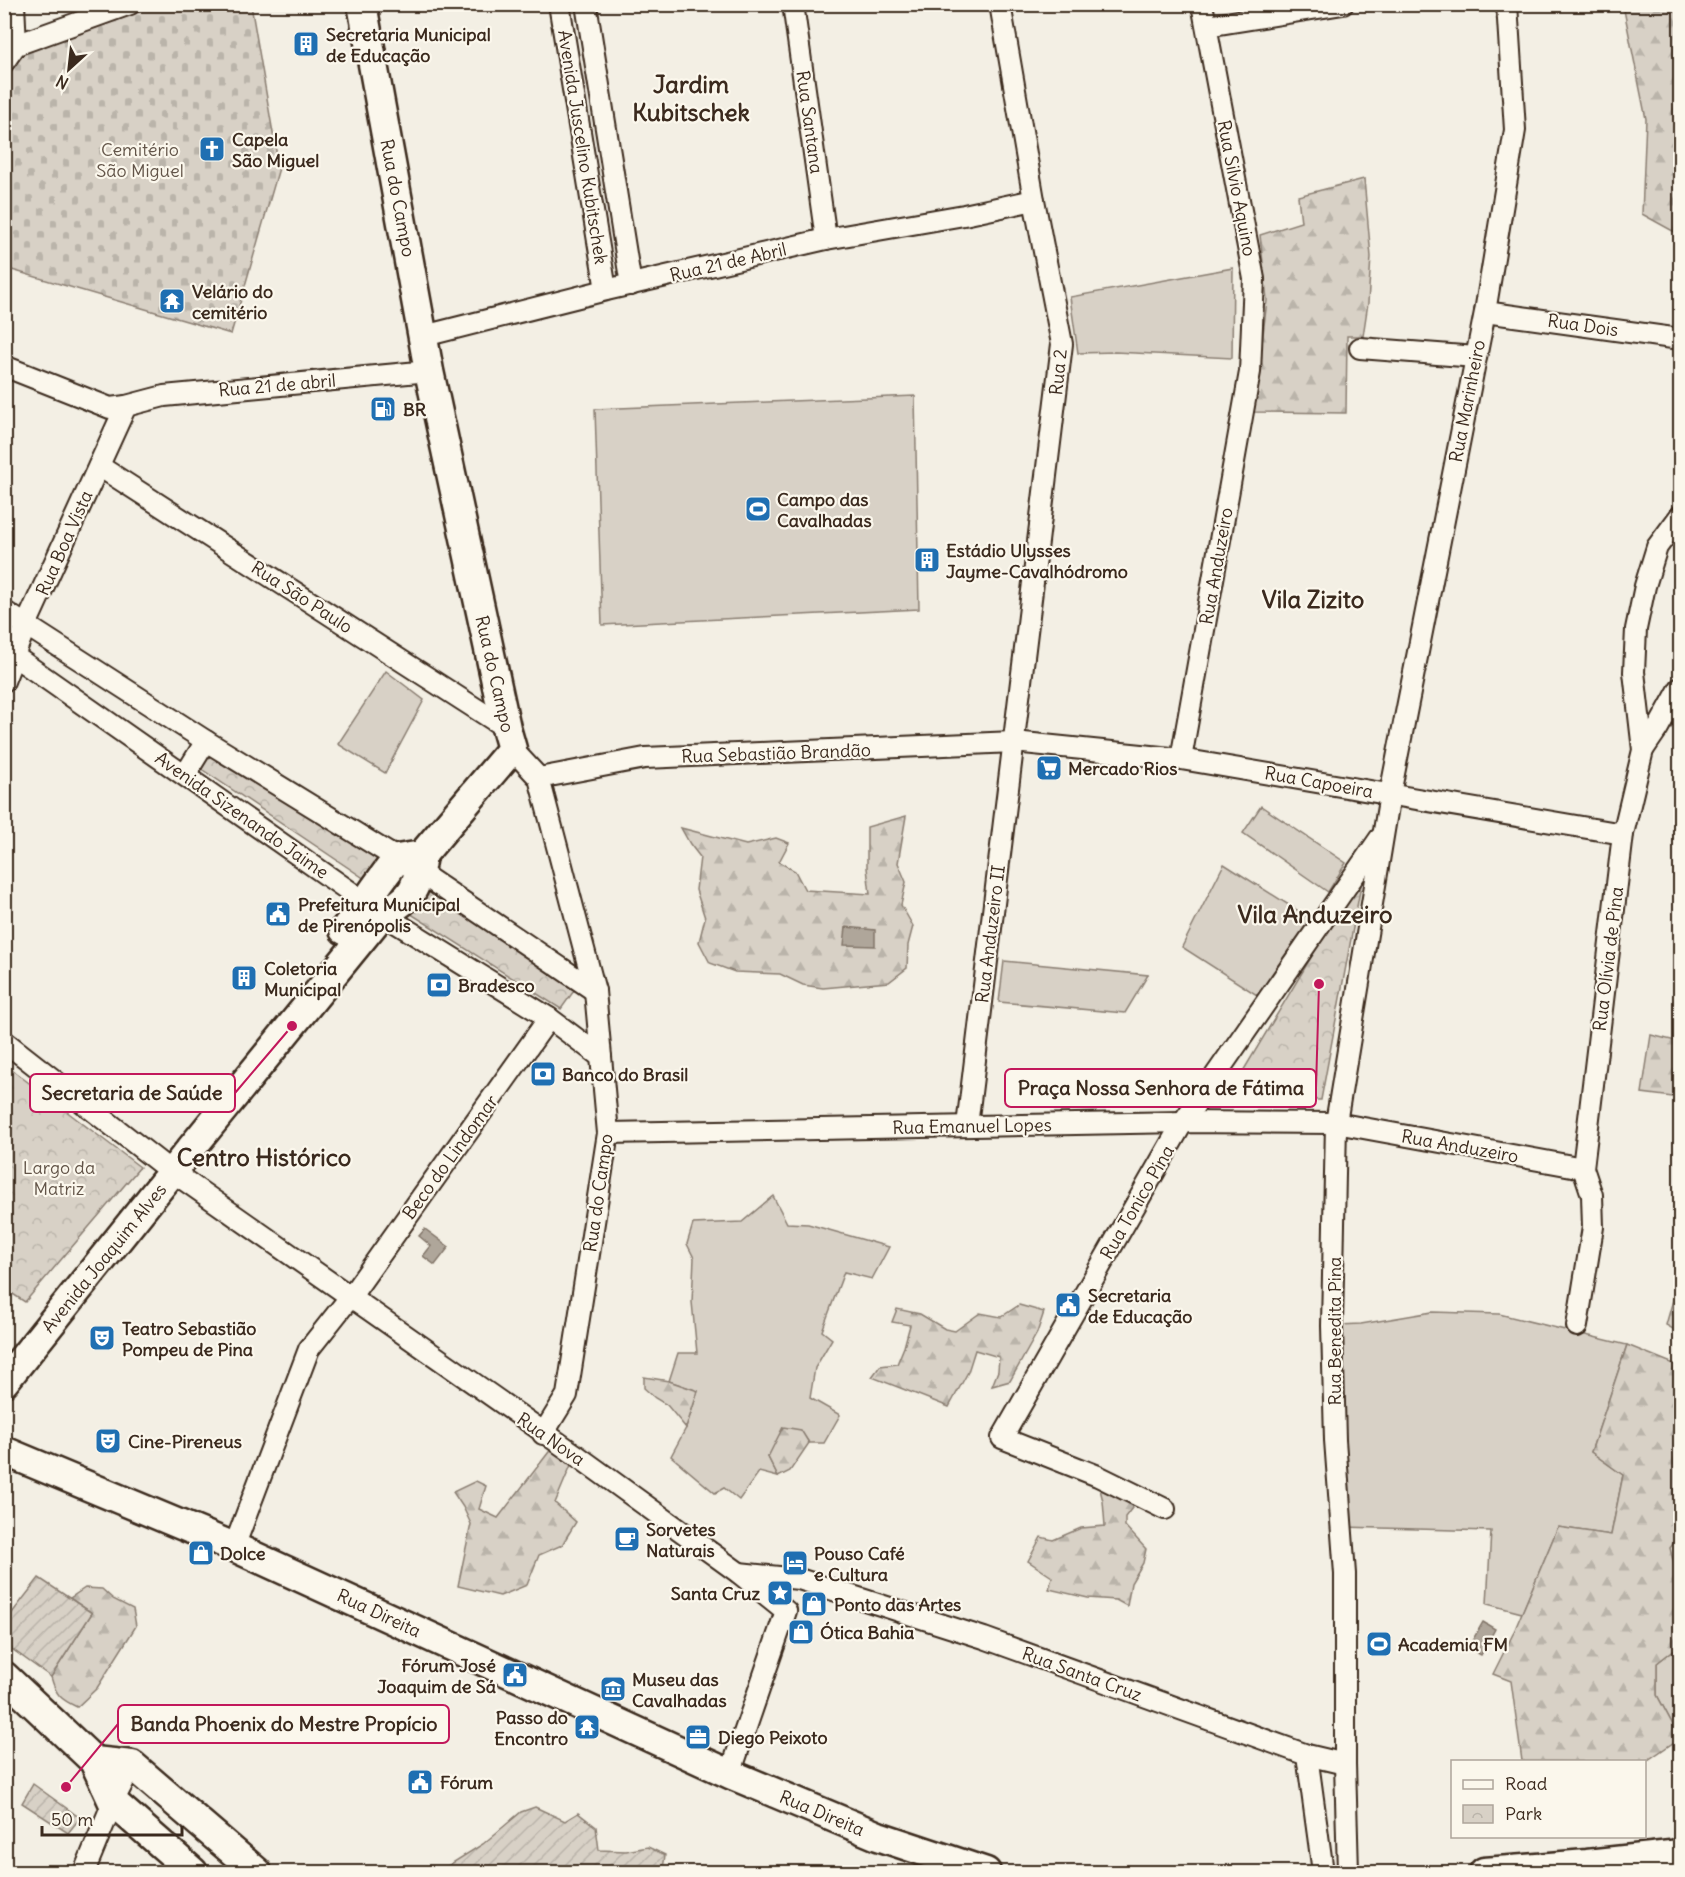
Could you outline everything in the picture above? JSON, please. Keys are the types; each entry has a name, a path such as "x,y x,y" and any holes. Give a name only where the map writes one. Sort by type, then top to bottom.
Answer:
{"street":[{"path":"14,4 16,45"},
{"path":"4,62 16,45 130,4"},
{"name":"Rua do Campo","path":"362,4 429,372 509,739 539,778 595,991 608,1132 567,1395 543,1434"},
{"name":"Avenida Juscelino Kubitschek","path":"559,4 606,290"},
{"name":"Avenida Juscelino Kubitschek","path":"586,4 631,285"},
{"name":"Rua Santana","path":"793,4 826,239"},
{"name":"Rua 2","path":"1000,4 1062,344 1014,742"},
{"name":"Rua Silvio Aquino","path":"1202,4 1254,279 1250,372"},
{"path":"1207,26 1343,4"},
{"name":"Rua Marinheiro","path":"1390,794 1485,312 1515,130 1507,4"},
{"name":"Rua 21 de Abril","path":"424,336 606,290 826,239 964,215 1034,200"},
{"name":"Rua Dois","path":"1485,312 1680,339"},
{"path":"1360,348 1476,357"},
{"path":"4,366 110,408 126,406"},
{"name":"Rua 21 de abril","path":"126,406 164,396 429,372"},
{"name":"Rua Anduzeiro","path":"1181,759 1250,372"},
{"name":"Rua Boa Vista","path":"4,681 10,653 26,625 126,406"},
{"name":"Rua São Paulo","path":"99,466 509,739"},
{"name":"Rua Olívia de Pina","path":"1583,1168 1623,834 1642,750 1634,672 1636,629 1645,586 1657,547 1680,516"},
{"path":"4,611 206,741 413,862 595,991"},
{"name":"Avenida Sizenando Jaime","path":"10,653 374,908 549,1018 601,1057"},
{"name":"Rua Olívia de Pina","path":"1642,750 1658,728 1680,688"},
{"name":"Avenida Joaquim Alves","path":"4,1382 87,1267 374,908 399,905 412,892 413,862 509,739"},
{"path":"185,775 206,741"},
{"name":"Rua Capoeira","path":"1014,742 1181,759 1623,834"},
{"name":"Rua Sebastião Brandão","path":"539,778 645,758 1014,742"},
{"name":"Rua Anduzeiro II","path":"967,1126 1014,742"},
{"name":"Rua Benedita Pina","path":"1348,1872 1345,1764 1346,1574 1335,1440 1332,1326 1336,1123 1390,794"},
{"name":"Rua Tonico Pina","path":"1165,1509 1098,1476 1002,1438 1183,1122 1383,833"},
{"name":"Beco do Lindomar","path":"234,1547 309,1349 351,1296 549,1018"},
{"name":"Rua Nova","path":"4,1041 166,1167 739,1573 786,1611"},
{"name":"Rua Emanuel Lopes","path":"608,1132 1183,1122 1336,1123"},
{"name":"Rua Anduzeiro","path":"1336,1123 1583,1168"},
{"path":"1577,1326 1593,1227 1592,1195 1583,1168"},
{"name":"Avenida Joaquim Alves","path":"4,1362 87,1267"},
{"name":"Rua Direita","path":"4,1451 234,1547 729,1774 878,1836 986,1872"},
{"name":"Rua Santa Cruz","path":"739,1573 799,1579 984,1638 1307,1755 1345,1764"},
{"path":"729,1774 799,1579"},
{"path":"4,1676 94,1761 113,1802 192,1872"},
{"path":"1307,1755 1323,1872"},
{"path":"94,1761 132,1765 257,1872"},
{"path":"84,1872 113,1802 132,1765"},
{"path":"1484,1872 1680,1854"}],"green space":[{"name":"Cemitério São Miguel","path":"150,4 251,5 279,168 231,334 5,268 4,94 17,52"},
{"path":"1623,5 1680,5 1680,235 1642,214 1646,119"},
{"path":"1364,179 1371,257 1368,303 1363,336 1347,336 1346,413 1254,412 1267,300 1260,235 1301,222 1298,196"},
{"path":"1233,268 1232,358 1115,352 1078,353 1070,297"},
{"name":"Campo das Cavalhadas","path":"915,396 919,609 602,625 595,409"},
{"path":"386,671 424,700 385,773 338,744"},
{"path":"207,749 383,861 368,881 197,766"},
{"path":"1261,806 1346,863 1328,892 1243,833"},
{"path":"906,816 898,863 906,882 901,905 913,926 908,945 907,968 889,982 823,988 803,985 780,974 735,972 710,963 699,942 705,918 696,890 700,857 681,828 746,845 776,838 789,843 779,862 795,871 805,890 870,894 867,868 867,827"},
{"path":"1224,864 1311,919 1260,997 1182,947"},
{"path":"1364,869 1321,1100 1227,1098"},
{"path":"425,885 576,988 561,1009 408,912"},
{"path":"1004,961 1148,975 1125,1013 999,1002"},
{"path":"1651,1035 1680,1042 1680,1098 1642,1093"},
{"name":"Largo da Matriz","path":"4,1064 140,1167 25,1302 5,1289"},
{"path":"773,1196 787,1223 808,1224 889,1247 872,1279 844,1272 822,1331 832,1339 815,1368 810,1398 840,1415 824,1443 809,1443 801,1431 768,1457 778,1477 759,1472 739,1500 724,1488 715,1493 671,1456 686,1428 698,1391 669,1381 678,1353 697,1353 692,1302 694,1258 687,1244 693,1224 742,1222"},
{"path":"1680,1275 1680,1333 1666,1325"},
{"path":"1019,1305 1044,1312 1037,1333 1010,1381 992,1386 998,1371 999,1357 975,1350 968,1372 949,1407 872,1377 880,1366 897,1364 904,1347 910,1325 892,1322 897,1309 920,1314 945,1329 955,1331 980,1313 1001,1317"},
{"path":"1432,1312 1499,1314 1627,1345 1591,1452 1623,1475 1611,1535 1558,1527 1522,1613 1487,1604 1491,1531 1343,1527 1339,1325 1361,1324"},
{"path":"1627,1345 1679,1366 1680,1363 1680,1535 1670,1548 1680,1588 1680,1645 1657,1663 1657,1695 1680,1738 1646,1761 1522,1760 1511,1681 1493,1674 1513,1634 1558,1527 1611,1535 1623,1475 1591,1452"},
{"path":"644,1377 669,1381 698,1391 686,1428 667,1405 644,1388"},
{"path":"783,1427 801,1430 809,1443 790,1471 778,1477 768,1457"},
{"path":"552,1448 574,1458 555,1503 576,1522 562,1545 539,1555 527,1585 500,1596 458,1586 471,1524 453,1492 476,1481 486,1486 479,1509 498,1518"},
{"path":"1098,1481 1139,1499 1125,1517 1125,1526 1146,1549 1143,1563 1131,1583 1127,1606 1116,1600 1088,1598 1049,1589 1052,1577 1028,1561 1041,1537 1053,1540 1081,1528 1105,1526 1103,1501"},
{"path":"39,1578 92,1613 51,1677 5,1644 5,1622"},
{"path":"85,1588 102,1589 113,1599 133,1609 136,1626 97,1688 77,1707 60,1696 51,1677 92,1613 70,1598"},
{"path":"1680,1645 1680,1738 1657,1695 1657,1663"},
{"path":"33,1784 80,1818 68,1833 22,1803"},
{"path":"535,1807 565,1821 578,1813 596,1827 599,1850 626,1851 648,1847 665,1855 663,1869 671,1872 438,1872 483,1844 521,1812"}],"shaded area":[{"path":"846,927 875,930 875,946 844,945"},
{"path":"425,1229 449,1247 435,1265 423,1256 431,1246 419,1236"},
{"path":"1483,1622 1495,1629 1481,1655 1468,1648"}],"place":[{"name":"Secretaria Municipal de Educação","path":"306,44"},
{"name":"Capela São Miguel","path":"212,149"},
{"name":"Velário do cemitério","path":"172,301"},
{"name":"BR","path":"383,409"},
{"name":"Campo das Cavalhadas","path":"758,509"},
{"name":"Estádio Ulysses Jayme-Cavalhódromo","path":"927,560"},
{"name":"Mercado Rios","path":"1049,768"},
{"name":"Prefeitura Municipal de Pirenópolis","path":"278,914"},
{"name":"Coletoria Municipal","path":"244,978"},
{"name":"Praça Nossa Senhora de Fátima","path":"1319,984"},
{"name":"Bradesco","path":"439,985"},
{"name":"Secretaria de Saúde","path":"292,1026"},
{"name":"Banco do Brasil","path":"543,1074"},
{"name":"Secretaria de Educação","path":"1068,1305"},
{"name":"Teatro Sebastião Pompeu de Pina","path":"102,1338"},
{"name":"Cine-Pireneus","path":"108,1441"},
{"name":"Sorvetes Naturais","path":"627,1539"},
{"name":"Dolce","path":"201,1553"},
{"name":"Pouso Café e Cultura","path":"795,1563"},
{"name":"Santa Cruz","path":"780,1593"},
{"name":"Ponto das Artes","path":"814,1604"},
{"name":"Ótica Bahia","path":"801,1632"},
{"name":"Academia FM","path":"1379,1644"},
{"name":"Fórum José Joaquim de Sá","path":"515,1675"},
{"name":"Museu das Cavalhadas","path":"613,1689"},
{"name":"Passo do Encontro","path":"587,1727"},
{"name":"Diego Peixoto","path":"698,1737"},
{"name":"Fórum","path":"420,1782"},
{"name":"Banda Phoenix do Mestre Propício","path":"66,1787"}],"district":[{"name":"Jardim Kubitschek","path":"691,98"},
{"name":"Vila Zizito","path":"1313,599"},
{"name":"Vila Anduzeiro","path":"1315,914"},
{"name":"Centro Histórico","path":"264,1157"}]}
